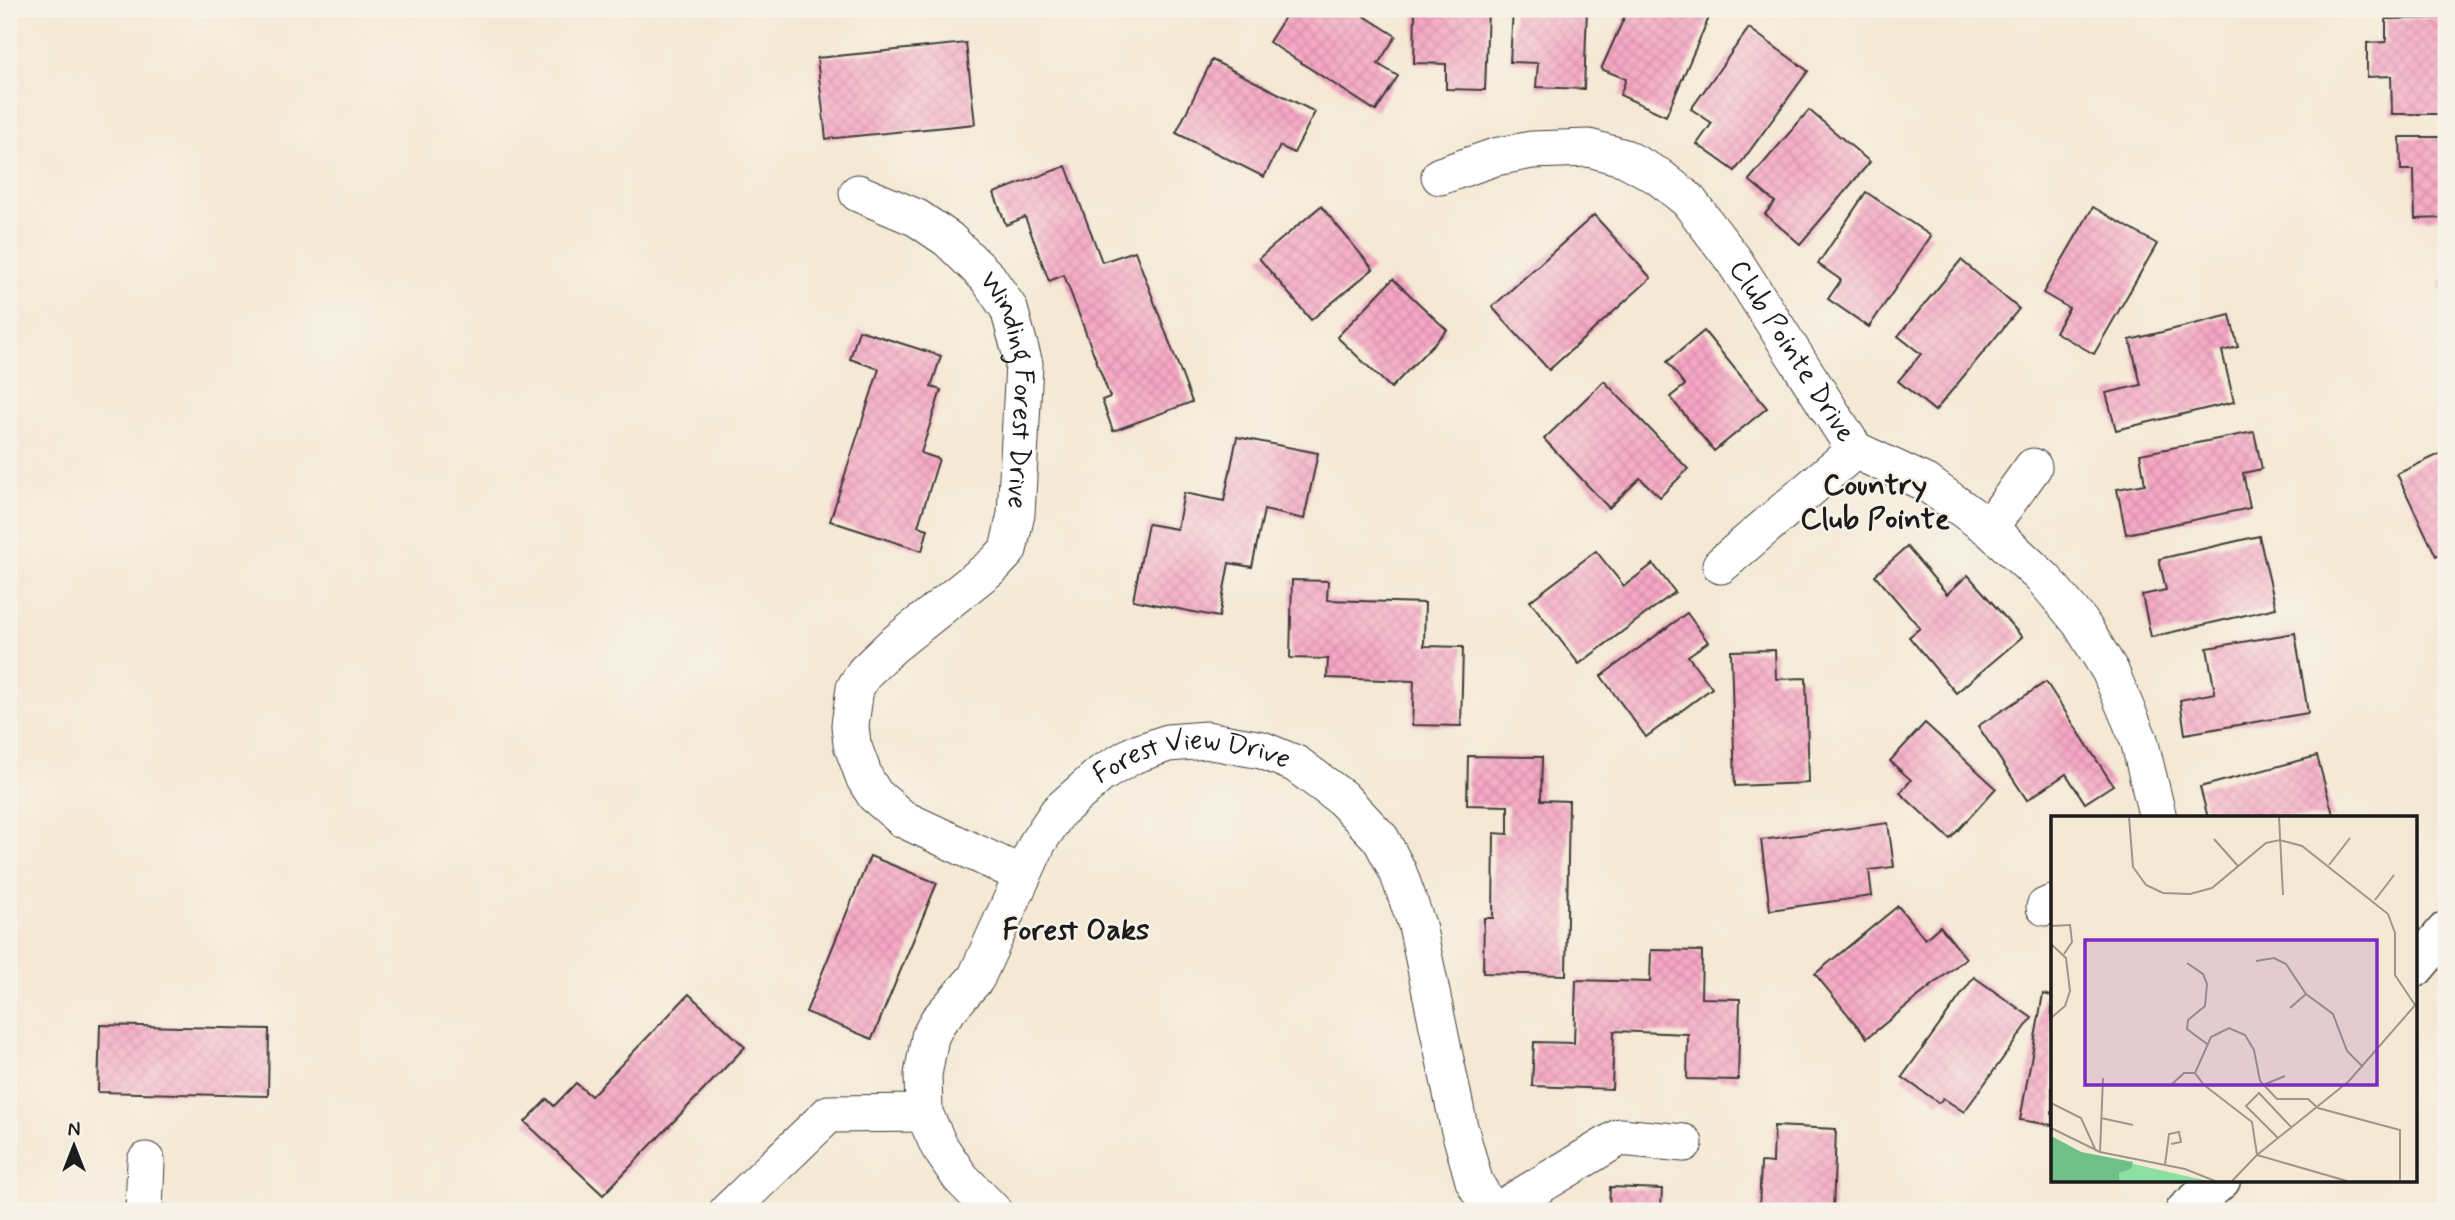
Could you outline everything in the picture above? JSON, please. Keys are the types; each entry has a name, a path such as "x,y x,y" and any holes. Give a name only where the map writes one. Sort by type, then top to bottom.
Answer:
{"main road":[{"path":"2416,967 2446,931"},
{"path":"2185,1211 2219,1182"}],"street":[{"name":"Club Pointe Drive","path":"1440,176 1495,157 1532,150 1589,148 1625,158 1658,176 1688,200 1733,259 1855,450 1928,484 1989,528 2044,579 2080,622 2110,671 2139,740 2158,816"},
{"name":"Winding Forest Drive","path":"858,193 917,218 948,239 988,278 1009,309 1024,363 1016,514 1008,550 995,564 892,646 865,671 855,688 850,725 852,744 864,779 874,795 903,819 1023,875"},
{"path":"1721,565 1855,450"},
{"path":"1989,528 2033,467"},
{"name":"Forest View Drive","path":"993,1211 953,1167 939,1146 925,1114 923,1074 930,1037 938,1021 976,978 1038,842 1058,811 1101,774 1133,755 1168,743 1206,740 1262,750 1296,764 1342,798 1381,839 1398,872 1417,925 1474,1181 1491,1211"},
{"path":"728,1211 829,1114 925,1114"},
{"path":"1497,1211 1620,1137 1684,1143"},
{"path":"144,1211 146,1161"}],"building":[{"path":"1290,9 1353,9 1396,36 1378,64 1398,76 1376,111 1269,42"},
{"path":"1415,9 1488,9 1485,90 1446,89 1446,64 1414,63"},
{"path":"1513,9 1587,9 1584,89 1536,87 1538,63 1510,62"},
{"path":"1628,9 1700,9 1711,13 1666,116 1620,95 1626,79 1601,69"},
{"path":"2446,18 2446,114 2392,114 2391,76 2367,77 2367,43 2386,42 2386,19"},
{"path":"1749,28 1808,71 1735,171 1697,144 1712,123 1691,109"},
{"path":"966,43 975,124 826,139 817,58"},
{"path":"1212,60 1315,112 1294,153 1280,146 1264,177 1176,133"},
{"path":"1809,110 1870,162 1800,244 1765,214 1775,202 1749,180"},
{"path":"2400,137 2446,137 2446,218 2415,219 2414,170 2401,170"},
{"path":"1066,166 1102,262 1135,251 1192,402 1113,431 1102,400 1110,397 1064,275 1049,281 1025,217 1006,225 994,193"},
{"path":"1866,192 1931,236 1869,327 1828,299 1841,280 1818,264"},
{"path":"1321,206 1373,269 1311,320 1259,258"},
{"path":"2093,207 2157,244 2094,354 2055,332 2069,308 2043,293"},
{"path":"1594,215 1651,278 1549,370 1492,307"},
{"path":"1961,260 2019,309 1935,411 1898,381 1921,354 1898,336"},
{"path":"1393,279 1447,330 1391,388 1337,337"},
{"path":"2446,279 2446,305 2445,306 2440,281"},
{"path":"2230,315 2238,347 2222,351 2234,402 2116,430 2106,393 2141,385 2130,340"},
{"path":"859,330 941,356 931,387 941,390 921,453 939,459 918,526 928,529 922,551 830,521 879,369 850,359"},
{"path":"1704,331 1767,408 1714,451 1670,397 1685,385 1667,362"},
{"path":"1604,381 1688,469 1660,497 1640,478 1609,508 1544,439"},
{"path":"2254,432 2262,469 2243,473 2250,508 2126,534 2117,489 2145,484 2140,454"},
{"path":"1237,437 1318,453 1304,519 1264,510 1252,567 1229,563 1219,617 1133,600 1148,524 1177,529 1184,493 1224,501"},
{"path":"2446,451 2446,551 2436,556 2397,474"},
{"path":"2259,536 2276,608 2151,637 2142,595 2166,590 2159,559"},
{"path":"1907,547 1947,594 1968,575 2022,637 1956,693 1909,637 1920,628 1875,575"},
{"path":"1596,551 1624,586 1653,564 1675,592 1579,664 1530,601"},
{"path":"1292,580 1328,581 1327,600 1425,603 1424,646 1463,647 1461,726 1412,725 1414,681 1327,678 1328,659 1290,658"},
{"path":"1687,613 1708,642 1688,656 1712,688 1646,737 1601,676"},
{"path":"2295,633 2308,713 2185,734 2180,700 2215,693 2207,648"},
{"path":"1775,650 1776,679 1806,678 1809,783 1735,786 1731,651"},
{"path":"2046,682 2113,785 2085,803 2066,774 2027,800 1978,726"},
{"path":"1925,723 1996,788 1950,839 1900,793 1911,780 1890,761"},
{"path":"1468,756 1542,757 1541,800 1569,801 1566,975 1483,973 1484,918 1493,918 1494,833 1508,834 1508,806 1467,805"},
{"path":"2317,756 2333,816 2207,816 2200,787"},
{"path":"1888,823 1894,867 1869,870 1872,896 1770,910 1761,840"},
{"path":"870,856 937,883 872,1039 806,1012"},
{"path":"1898,906 1925,939 1940,926 1966,958 1867,1038 1815,974"},
{"path":"1651,950 1702,951 1701,998 1740,999 1738,1080 1687,1079 1688,1034 1614,1031 1612,1089 1532,1086 1534,1042 1574,1043 1576,980 1650,982"},
{"path":"1974,977 2032,1018 1964,1112 1943,1098 1939,1103 1902,1077"},
{"path":"689,994 745,1047 603,1195 525,1122 547,1099 554,1106 576,1083 591,1096"},
{"path":"2043,994 2051,996 2051,1125 2020,1120"},
{"path":"100,1025 269,1029 268,1096 98,1092"},
{"path":"1774,1126 1836,1129 1833,1211 1759,1211 1761,1162 1773,1163"},
{"path":"1610,1187 1662,1189 1661,1207 1719,1211 1609,1211"}],"district":[{"name":"Country Club Pointe","path":"1875,502"},
{"name":"Forest Oaks","path":"1076,930"}]}
